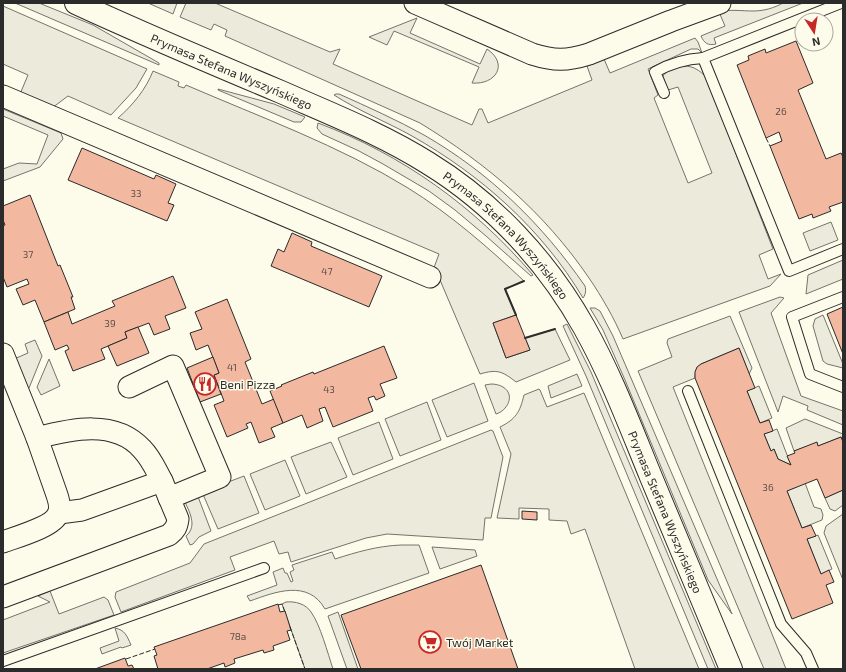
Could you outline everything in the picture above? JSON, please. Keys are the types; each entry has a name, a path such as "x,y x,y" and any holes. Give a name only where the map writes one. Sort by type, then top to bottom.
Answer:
{"street":[{"name":"Prymasa Stefana Wyszyńskiego","path":"76,3 356,125 393,143 444,173 480,201 507,226 547,270 571,304 593,344 617,396 731,669"},
{"path":"415,3 532,54 562,60 588,54 720,3"},
{"path":"671,21 683,3"},
{"path":"3,96 430,277"},
{"path":"3,354 37,438 57,495 59,505 59,513 47,524 3,542"},
{"path":"59,513 82,510 220,477 173,366 129,387"},
{"path":"3,597 169,535 177,526 178,519 166,489 149,457 142,448 133,441 123,435 101,430 76,429 37,438"}],"lane":[{"path":"664,93 655,72 670,64 681,60 704,58 841,3"},
{"path":"704,58 789,271 843,249"},
{"path":"843,297 792,317 810,374 838,385 843,377"},
{"path":"688,391 782,624 806,653 813,669"},
{"path":"3,661 264,568"}],"shaded area":[{"path":"15,3 39,3 93,25 159,63 159,65"},
{"path":"148,3 177,3 173,14"},
{"path":"186,3 215,3 330,52 340,49 333,64 472,125 479,109 482,109 488,123 592,80 587,66 604,59 610,73 695,38 702,53 698,49 691,49 648,69 658,95 654,98 688,183 712,173 678,87 668,90 663,76 673,68 687,66 692,67 706,77 773,249 759,255 768,279 781,274 770,286 623,339 603,300 572,254 513,191 468,155 420,123 225,36 227,30 214,24 211,30 180,17"},
{"path":"783,3 803,3 714,38 716,44 711,45 707,43 701,36 725,26 719,12 732,10 761,10 772,8"},
{"path":"3,6 147,69 136,88 111,115 68,96 52,108 20,94 28,75 3,64"},
{"path":"417,18 410,33 480,64 487,49 494,55 497,61 497,72 488,81 472,83 479,67 394,31 387,45 369,37"},
{"path":"153,71 179,82 178,86 184,88 186,85 327,145 382,173 424,198 469,232 524,281 505,289 516,315 493,323 506,358 530,350 525,338 555,329 570,360 516,382 507,375 495,371 480,374 440,280 432,273 439,254 118,118 129,108 147,84"},
{"path":"218,89 274,104 305,117 301,122 294,122"},
{"path":"336,94 372,109 424,135 471,166 493,183 533,221 568,263 585,286 586,292 583,298 549,249 508,206 486,186 437,151 412,136 334,95"},
{"path":"3,109 61,133 63,139 40,167 3,181 3,169 19,163 37,164 48,135 3,116"},
{"path":"318,123 379,151 408,167 435,185 486,227 533,275 531,276 455,210 429,191 359,151 322,134 317,128"},
{"path":"831,222 838,240 810,251 803,233"},
{"path":"843,260 843,279 806,294 808,275"},
{"path":"780,297 784,298 771,313 801,396 843,411 843,425 807,410 808,406 783,396 778,412 739,312"},
{"path":"590,308 595,308 600,311 613,336 732,614 708,580 625,380 603,330"},
{"path":"823,315 843,364 843,368 827,364 823,361 813,326 815,319"},
{"path":"730,316 752,368 749,374 739,348 701,364 696,370 695,378 673,387 786,669 764,669 638,371 672,357 667,343 668,339"},
{"path":"567,324 591,372 716,669 708,669 586,376 563,326"},
{"path":"35,340 42,356 29,388 26,389 14,359 28,353 25,344"},
{"path":"49,359 60,386 41,395 37,387"},
{"path":"577,374 582,386 551,398 548,386"},
{"path":"474,383 488,421 447,437 432,400"},
{"path":"491,384 502,386 509,394 508,402 504,410 496,414 485,385"},
{"path":"759,386 772,418 760,423 747,391"},
{"path":"539,389 547,407 584,393 699,669 635,669 585,529 571,534 567,521 549,520 549,509 519,508 519,519 497,518 511,454 500,427 514,418 521,406 524,395"},
{"path":"427,402 441,440 400,456 385,419"},
{"path":"805,419 843,434 843,442 841,437 818,446 817,443 794,451 786,428"},
{"path":"379,422 393,459 353,475 338,438"},
{"path":"777,429 791,465 778,459 774,449 771,451 764,434"},
{"path":"491,430 493,431 503,457 491,518 485,518 483,540 387,534 366,538 291,562 288,552 279,554 274,541 230,557 235,570 121,612 115,597 116,592 190,563 204,544"},
{"path":"331,442 347,477 306,494 291,457"},
{"path":"285,460 300,496 265,510 250,474"},
{"path":"244,476 259,513 218,529 202,492"},
{"path":"805,483 814,507 821,509 823,515 822,520 802,528 787,491"},
{"path":"843,490 843,505 835,511 830,509 825,498"},
{"path":"197,494 211,531 199,537 193,544 190,545 186,536 190,532 192,523 184,500"},
{"path":"843,514 843,580 824,533 826,526"},
{"path":"818,535 832,569 821,574 807,539"},
{"path":"401,545 419,545 429,573 325,609 318,600 310,594 300,591 290,590 270,594 250,601 247,596 277,585 273,572 283,568 291,582 293,581 290,572 294,570 292,565 332,552 335,559 375,548"},
{"path":"432,547 475,550 477,556 440,569"},
{"path":"50,591 59,614 104,597 108,600 114,615 3,653 3,620 50,602 38,596"},
{"path":"286,602 300,604 309,609 321,631 333,669 305,669 282,604"},
{"path":"338,612 358,669 347,669 328,616"},
{"path":"115,628 127,636 131,645 102,654 100,648 119,641"}],"building":[{"path":"794,42 794,52 800,52 813,83 798,90 826,159 841,153 843,157 843,202 829,207 831,211 813,218 812,214 799,219 770,146 782,141 779,132 766,138 737,65 749,60 748,56 765,49 766,53"},
{"path":"82,148 154,179 156,175 176,184 168,203 174,205 167,221 68,180"},
{"path":"30,195 58,266 60,265 73,297 71,297 75,309 44,322 35,300 23,305 16,289 29,284 27,279 7,287 3,277 3,226 5,225 3,220 3,206"},
{"path":"292,233 312,242 311,246 382,276 369,307 271,266 278,249 284,252"},
{"path":"173,276 186,308 165,316 170,329 154,335 149,323 125,332 127,338 101,349 105,359 73,371 65,351 69,349 67,345 55,350 44,322 68,312 72,324 115,306 112,301"},
{"path":"227,299 251,359 245,362 262,404 274,399 283,423 271,428 275,437 259,443 251,422 246,424 248,428 227,437 214,405 224,401 214,375 219,373 208,345 196,350 190,333 202,329 195,312"},
{"path":"843,307 843,354 827,314"},
{"path":"516,315 530,350 506,358 493,323"},
{"path":"138,327 149,353 117,366 108,346 127,338 125,332"},
{"path":"384,346 397,378 380,384 385,396 376,400 374,396 368,398 373,411 333,427 325,407 319,409 323,421 307,428 302,415 283,423 270,391 313,372 314,374"},
{"path":"739,348 755,388 747,391 760,423 769,420 773,431 764,434 771,451 774,449 778,459 791,465 787,456 795,453 794,451 817,442 818,446 841,437 843,442 843,490 825,498 817,479 787,491 802,528 811,525 816,536 807,539 821,574 829,570 834,582 826,585 833,603 792,619 695,378 697,367 701,364"},
{"name":"Beni Pizza","path":"213,357 219,373 214,375 221,394 200,402 187,368"},
{"path":"522,511 537,512 537,520 522,519"},
{"name":"Twój Market","path":"481,565 518,669 361,669 341,615"},
{"path":"278,604 280,612 285,611 291,630 287,631 290,640 273,646 274,650 264,653 263,650 234,659 235,663 225,667 224,663 207,669 158,669 154,656 157,655 154,647"},
{"path":"125,658 128,666 132,665 134,669 95,669"}],"fence":[{"path":"766,138 770,146"},
{"path":"278,605 282,604 285,612"},
{"path":"290,627 305,669"},
{"path":"126,659 155,649"}],"wall":[{"path":"516,315 505,289 524,281"},
{"path":"525,338 555,329"}],"place":[{"name":"Beni Pizza","path":"205,384"},
{"name":"Twój Market","path":"430,642"}]}
